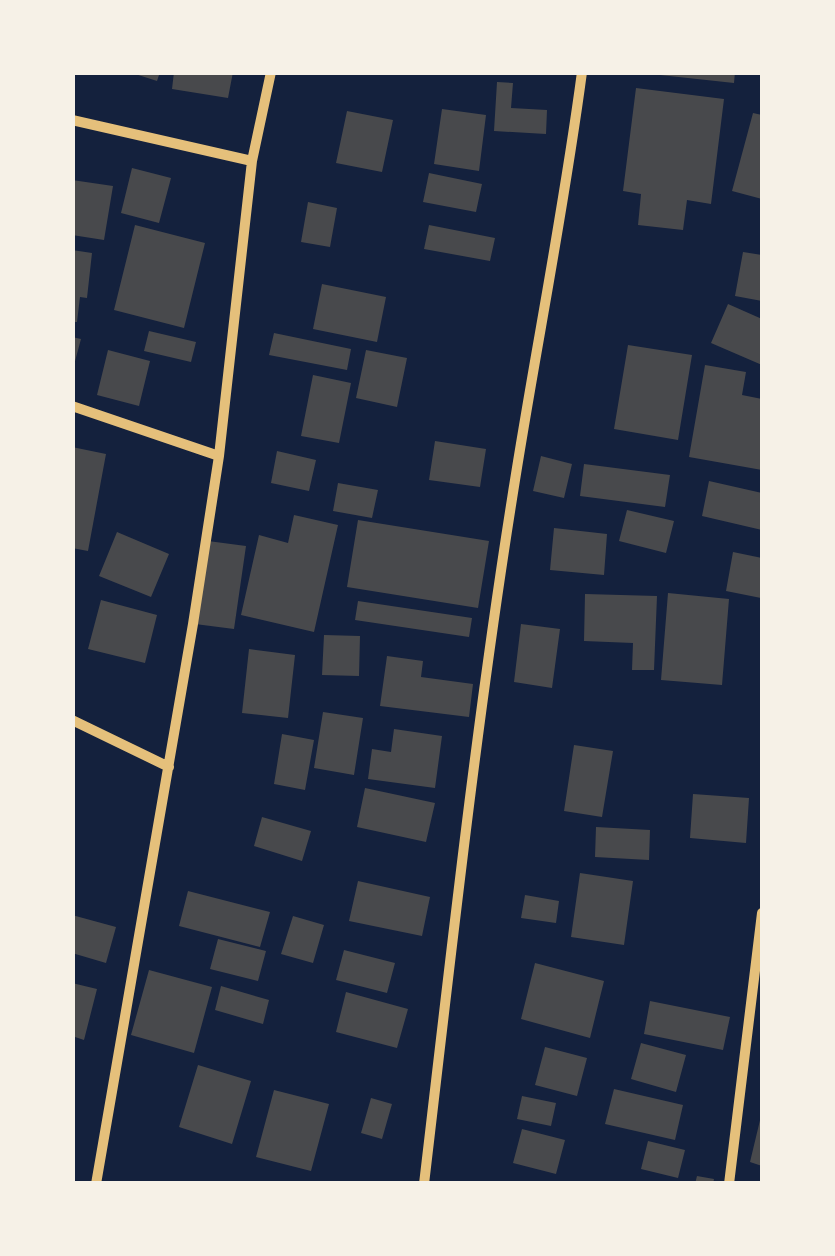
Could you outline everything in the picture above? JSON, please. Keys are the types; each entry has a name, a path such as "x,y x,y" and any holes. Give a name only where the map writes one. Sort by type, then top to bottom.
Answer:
{"street":[{"path":"96,1184 219,456 252,160 271,72"},
{"path":"424,1184 479,725 512,496 569,173 582,72"},
{"path":"72,120 252,160"},
{"path":"72,406 219,456"},
{"path":"72,720 169,767"},
{"path":"729,1184 762,913"}],"building":[{"path":"129,72 160,72 157,81"},
{"path":"174,72 233,72 228,98 172,89"},
{"path":"660,72 735,72 734,83"},
{"path":"497,82 513,83 511,108 547,110 546,134 494,131"},
{"path":"636,88 724,99 711,204 687,200 683,230 638,225 641,194 623,191"},
{"path":"442,109 486,115 479,171 434,164"},
{"path":"347,111 393,120 382,172 336,163"},
{"path":"753,113 762,115 762,199 732,191"},
{"path":"132,168 171,178 159,223 121,213"},
{"path":"429,173 482,184 476,212 423,202"},
{"path":"72,180 113,186 104,240 72,235"},
{"path":"308,202 337,208 330,247 301,242"},
{"path":"135,225 205,243 184,328 114,310"},
{"path":"429,225 495,238 490,261 424,249"},
{"path":"72,250 92,253 87,298 80,297 77,322 72,322"},
{"path":"743,252 762,255 762,301 735,296"},
{"path":"322,284 386,297 377,342 313,329"},
{"path":"728,304 762,319 762,365 711,343"},
{"path":"149,331 196,342 191,362 144,351"},
{"path":"274,333 351,349 347,370 269,355"},
{"path":"72,337 81,339 74,365 72,365"},
{"path":"628,345 692,355 678,440 614,429"},
{"path":"108,350 150,361 139,406 97,395"},
{"path":"366,350 407,358 397,407 356,398"},
{"path":"705,365 746,372 742,395 762,399 762,470 689,457"},
{"path":"313,375 351,383 339,443 301,436"},
{"path":"435,441 486,449 480,487 429,480"},
{"path":"72,447 106,454 88,551 72,548"},
{"path":"277,451 316,460 309,491 271,483"},
{"path":"541,456 572,464 564,498 533,491"},
{"path":"584,464 670,475 665,507 580,496"},
{"path":"709,481 762,493 762,530 702,516"},
{"path":"338,483 378,490 372,518 333,511"},
{"path":"627,510 674,521 666,553 619,541"},
{"path":"294,515 338,525 314,632 241,615 259,535 288,543"},
{"path":"358,520 489,541 478,608 347,587"},
{"path":"554,528 607,534 604,575 550,570"},
{"path":"117,532 169,554 151,597 99,576"},
{"path":"208,541 246,546 234,629 195,624"},
{"path":"733,552 762,558 761,598 726,591"},
{"path":"668,593 729,599 722,685 661,680"},
{"path":"585,594 657,596 654,670 632,670 633,643 584,641"},
{"path":"101,600 157,615 145,663 88,649"},
{"path":"358,601 472,618 469,637 355,620"},
{"path":"521,624 560,629 552,688 514,682"},
{"path":"324,635 360,636 359,676 322,675"},
{"path":"249,649 295,655 288,718 242,713"},
{"path":"387,656 423,661 421,677 473,684 469,717 380,706"},
{"path":"323,712 363,718 354,775 314,768"},
{"path":"394,729 442,736 435,788 368,779 372,749 391,752"},
{"path":"282,734 314,740 305,790 274,784"},
{"path":"574,745 613,751 602,817 564,811"},
{"path":"365,788 435,803 426,842 357,827"},
{"path":"693,794 749,798 746,843 690,838"},
{"path":"262,817 311,831 302,861 254,846"},
{"path":"596,827 650,830 649,860 595,857"},
{"path":"580,873 633,881 624,945 571,937"},
{"path":"358,881 430,897 422,936 349,921"},
{"path":"188,891 270,912 260,947 179,926"},
{"path":"525,895 559,901 556,923 521,918"},
{"path":"72,915 116,927 106,963 72,953"},
{"path":"293,916 324,925 313,963 281,954"},
{"path":"218,939 266,951 258,981 210,969"},
{"path":"344,950 395,963 387,993 336,980"},
{"path":"535,963 604,981 590,1038 521,1019"},
{"path":"149,970 212,987 194,1053 131,1035"},
{"path":"72,983 97,989 84,1040 72,1036"},
{"path":"221,986 269,1000 263,1024 215,1010"},
{"path":"346,992 408,1009 397,1048 336,1032"},
{"path":"650,1001 730,1017 723,1050 644,1034"},
{"path":"641,1043 686,1055 676,1092 631,1079"},
{"path":"545,1047 587,1058 577,1096 535,1085"},
{"path":"198,1065 251,1081 232,1144 179,1127"},
{"path":"614,1089 683,1105 675,1140 605,1124"},
{"path":"274,1090 329,1104 311,1171 256,1157"},
{"path":"522,1096 556,1103 551,1126 517,1119"},
{"path":"371,1098 392,1104 382,1139 361,1133"},
{"path":"762,1116 762,1166 750,1162"},
{"path":"522,1129 565,1140 556,1174 513,1163"},
{"path":"648,1141 685,1150 678,1178 641,1169"},
{"path":"697,1176 714,1179 713,1184 695,1184"}]}
